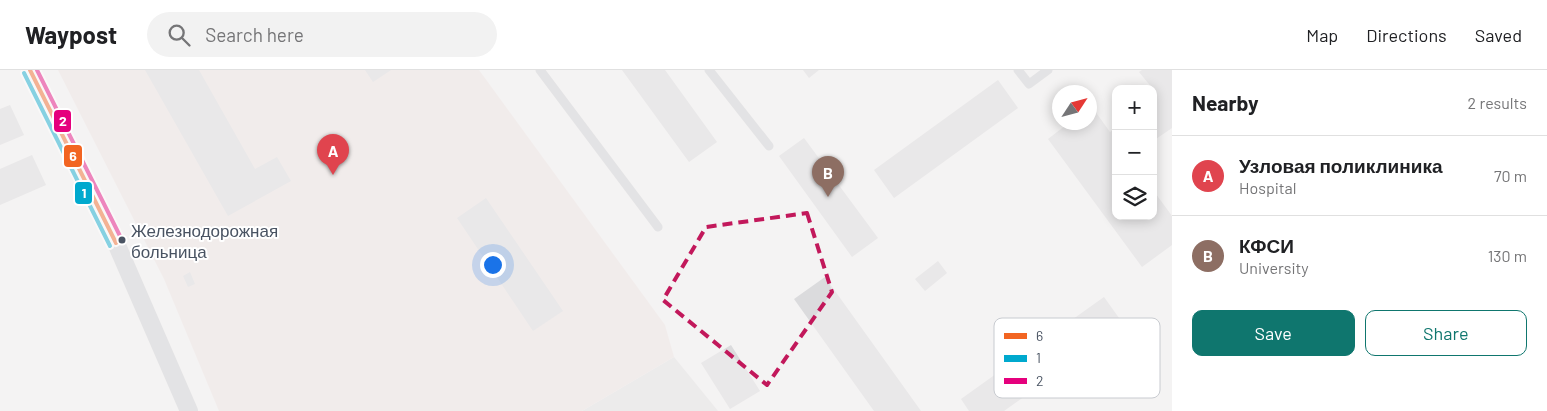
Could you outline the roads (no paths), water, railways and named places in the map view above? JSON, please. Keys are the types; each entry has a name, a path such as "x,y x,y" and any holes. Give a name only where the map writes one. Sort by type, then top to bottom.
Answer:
{"street":[{"path":"30,70 116,243 189,411"}],"lane":[{"path":"540,70 658,227"},
{"path":"709,70 769,146"},
{"path":"1018,70 1030,84 1048,70"}],"place":[{"name":"Узловая поликлиника","path":"333,175"},
{"name":"КФСИ","path":"828,197"},
{"name":"Железнодорожная больница","path":"122,240"}]}
